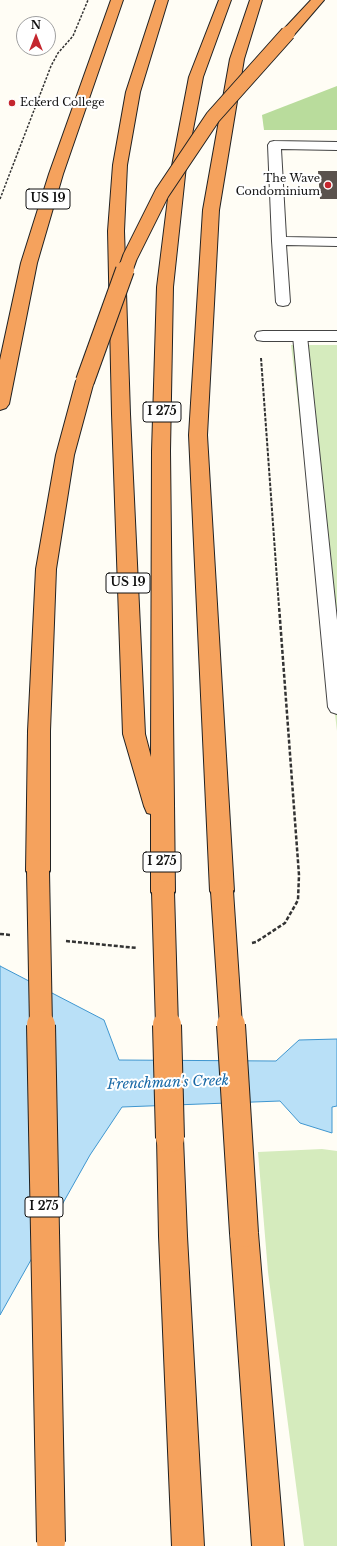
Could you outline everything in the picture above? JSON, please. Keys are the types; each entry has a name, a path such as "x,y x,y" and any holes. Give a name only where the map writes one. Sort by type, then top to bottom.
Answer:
{"highway":[{"name":"US 19","path":"0,404 29,263 56,174 117,0"},
{"name":"US 19","path":"162,0 133,92 120,165 116,231 121,414 134,734 162,832"},
{"name":"I 275","path":"188,1546 173,1236 163,892 161,451 165,287 179,166 196,76 225,0"},
{"path":"256,0 237,59 211,210 198,434 222,891 244,1233 268,1546"},
{"name":"I 275","path":"52,1544 38,871 39,731 46,569 65,455 84,381 130,257 162,194 213,117 318,0"}],"street":[{"path":"263,336 337,336"}],"lane":[{"path":"283,302 274,145 337,146"},
{"path":"279,241 337,242"},
{"path":"300,336 337,708"}],"path":[{"path":"0,199 51,66 58,53 76,31 88,0"}],"green space":[{"path":"337,86 337,130 264,130 262,115"},
{"path":"291,345 337,345 337,731"},
{"path":"322,1149 337,1151 337,1546 304,1546 268,1272 258,1152"}],"water":[{"name":"Frenchman's Creek","path":"0,966 104,1020 119,1060 276,1061 299,1040 337,1039 337,1106 332,1107 332,1133 300,1123 280,1101 122,1107 90,1155 0,1315"}],"building":[{"name":"The Wave Condominium","path":"318,171 337,171 337,199 320,199"}],"place":[{"name":"Eckerd College","path":"12,103"},
{"name":"The Wave Condominium","path":"328,185"}]}
